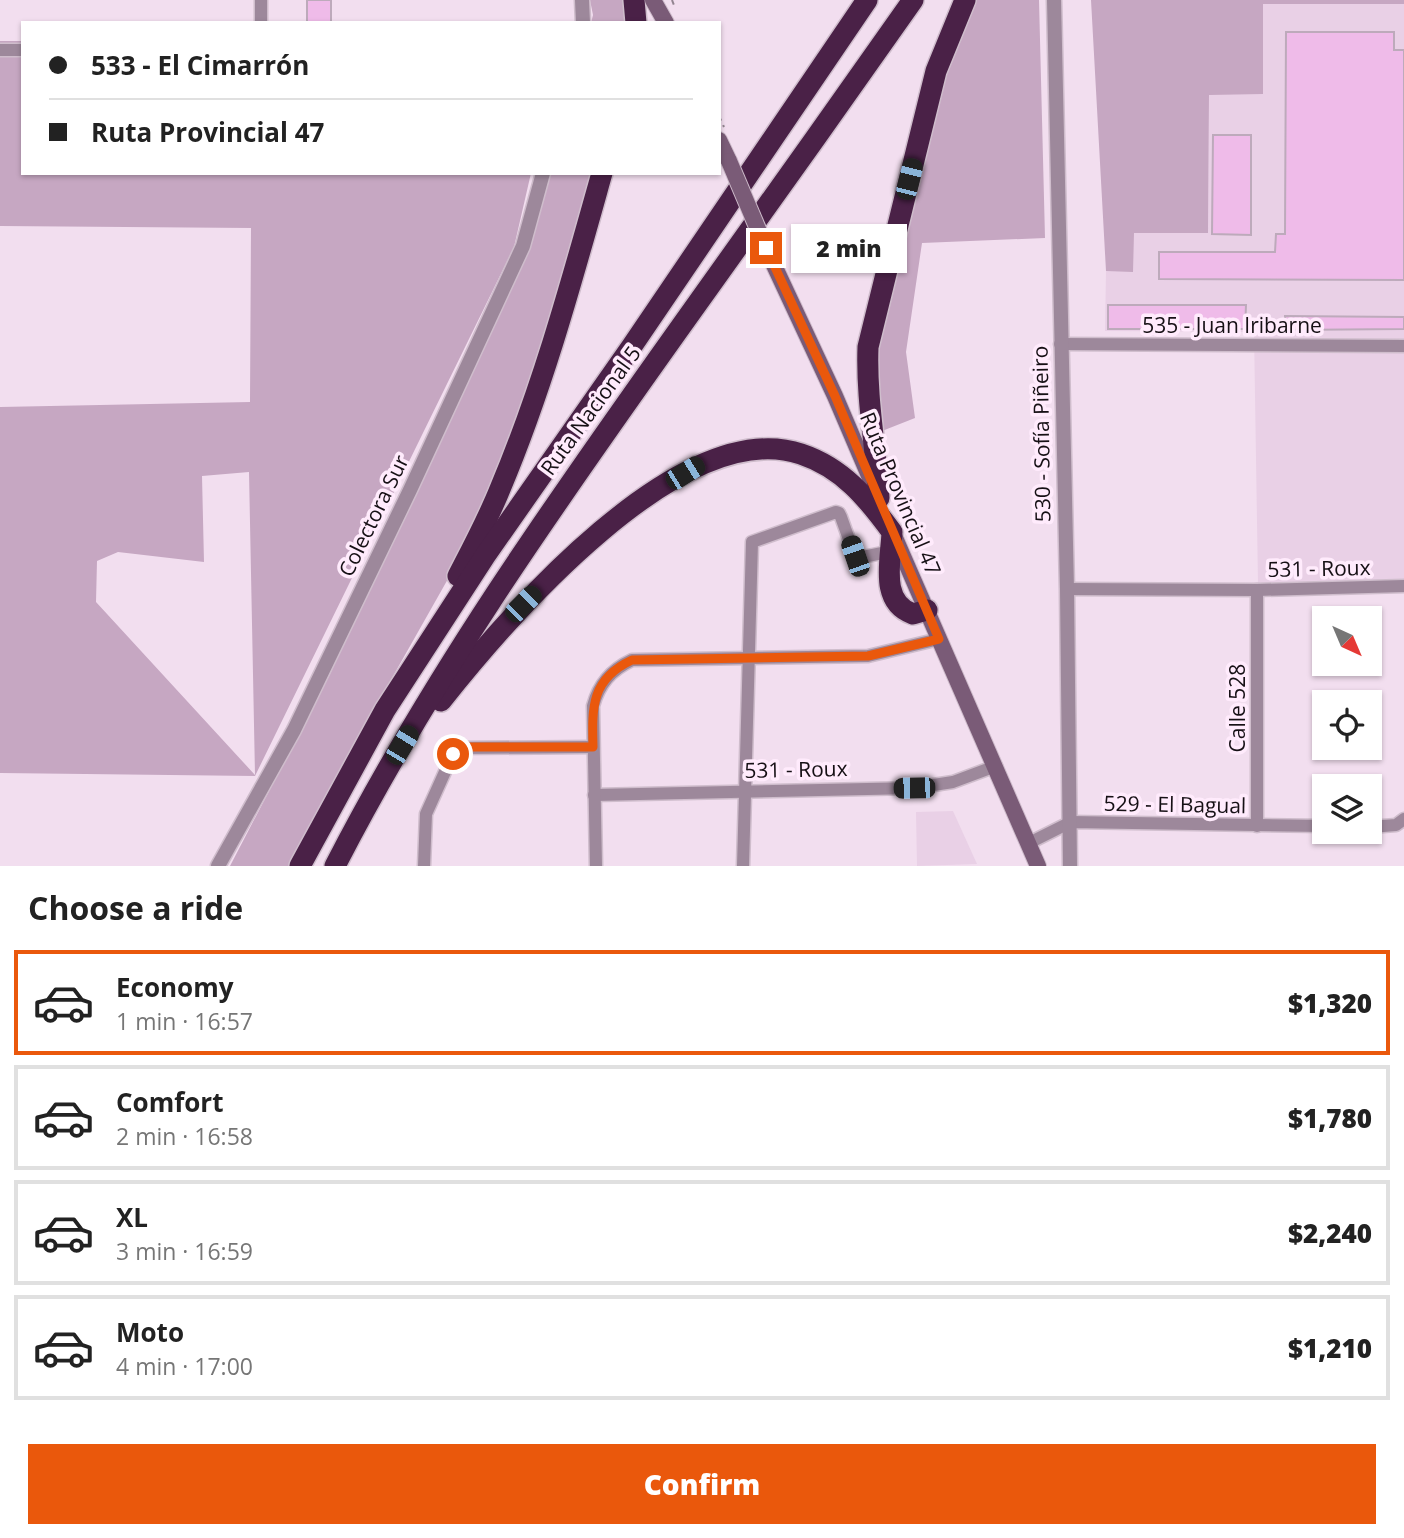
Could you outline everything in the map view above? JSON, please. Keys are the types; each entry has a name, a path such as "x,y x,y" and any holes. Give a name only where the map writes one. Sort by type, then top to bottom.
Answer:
{"highway":[{"path":"634,0 636,21"},
{"name":"Ruta Nacional 5","path":"300,866 385,710 485,556 632,346 867,0"},
{"name":"Ruta Nacional 5","path":"335,866 388,769 474,625 564,492 913,0"},
{"path":"879,498 876,446 867,381 868,347 936,71 965,0"},
{"path":"385,710 427,637 500,491 554,340 601,175"},
{"path":"388,769 473,661 523,604 564,563 631,508 698,465 751,449 800,453 825,464 847,479 872,504 892,541 890,580 891,595 895,603 913,614 927,610"}],"main road":[{"path":"653,0 667,21"},
{"path":"662,0 667,21"},
{"name":"Ruta Provincial 47","path":"721,144 879,498 892,541"},
{"name":"Ruta Provincial 47","path":"927,610 1038,866"}],"street":[{"path":"261,0 261,21"},
{"path":"582,0 583,21"},
{"name":"530 - Sofía Piñeiro","path":"1054,0 1067,589 1070,866"},
{"path":"0,50 21,50"},
{"name":"Colectora Sur","path":"218,866 293,730 410,490 523,246 542,175"},
{"name":"535 - Juan Iribarne","path":"1060,344 1404,346"},
{"path":"743,866 752,542 836,512 841,517 858,558 892,541"},
{"name":"531 - Roux","path":"1067,589 1257,590 1404,586"},
{"name":"Calle 528","path":"1257,590 1257,826"},
{"path":"596,866 593,706 597,692 611,673 632,660 868,656 939,639"},
{"path":"424,866 426,814 453,754 459,748 593,747"},
{"name":"531 - Roux","path":"594,795 936,786 971,777 996,766"},
{"path":"1382,826 1396,825 1404,820"},
{"name":"529 - El Bagual","path":"1029,843 1071,822 1312,826"}],"shaded area":[{"path":"590,0 628,0 631,21 592,21"},
{"path":"971,0 1039,0 1045,238 922,243 906,352 915,418 882,431 873,371 880,326 943,72"},
{"path":"1091,0 1404,0 1404,4 1263,4 1263,94 1209,95 1208,233 1134,233 1133,272 1106,271"},
{"path":"1263,4 1404,4 1404,582 1258,584 1254,332 1105,331 1106,271 1133,271 1133,233 1208,233 1209,94 1263,94"},
{"path":"0,41 21,41 21,175 531,175 514,247 255,776 0,773 0,407 250,402 251,228 0,226","holes":["249,472 255,775 96,602 97,561 118,552 204,562 202,476"]},
{"path":"549,175 596,175 538,375 470,540 290,866 230,866 329,676 529,249"},
{"path":"953,811 977,864 917,866 916,812"}],"building":[{"path":"307,0 331,0 331,21 307,21"},
{"path":"1286,32 1394,32 1394,50 1404,50 1404,280 1159,279 1159,252 1275,252 1276,234 1285,234"},
{"path":"1213,135 1251,135 1251,235 1212,234"},
{"path":"1108,305 1246,305 1245,329 1108,329"},
{"path":"1285,316 1404,317 1404,329 1285,330"}],"route":[{"path":"453,754 463,747 593,747 593,706 597,692 611,673 632,660 868,656 939,639 835,396 766,248"}]}
